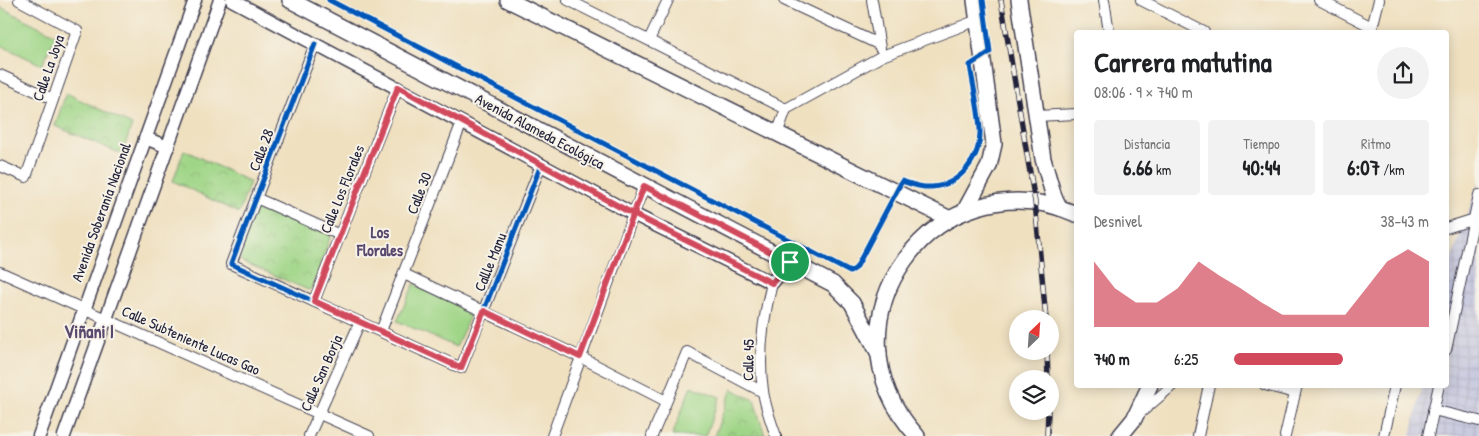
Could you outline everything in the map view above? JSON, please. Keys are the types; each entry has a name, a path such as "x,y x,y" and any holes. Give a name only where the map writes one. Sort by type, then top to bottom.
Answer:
{"main road":[{"name":"Avenida Alameda Ecológica","path":"290,0 833,284 852,303 879,354"},
{"path":"508,0 950,219"},
{"path":"964,212 989,166 994,144 975,0"},
{"path":"1020,0 1043,159 1054,197 1060,208"},
{"path":"909,436 886,386 879,354 878,338 881,311 894,276 912,249 923,238 950,219 964,212 995,203 1034,202 1074,213"},
{"path":"1120,436 1134,419 1149,388"},
{"path":"900,415 917,436"}],"street":[{"name":"Calle La Joya","path":"0,166 26,177 77,31 19,0"},
{"name":"Avenida Soberanía Nacional","path":"38,436 195,0"},
{"path":"64,436 220,0"},
{"name":"Avenida Alameda Ecológica","path":"232,0 633,214 772,283"},
{"path":"568,0 786,109"},
{"path":"649,40 668,0"},
{"path":"872,0 878,44 882,56"},
{"path":"1104,0 1109,30"},
{"path":"1141,0 1200,30"},
{"path":"1319,0 1371,30 1379,0"},
{"path":"789,2 878,44"},
{"path":"777,134 786,109 882,56 978,20"},
{"name":"Calle 28","path":"314,301 231,264 315,44"},
{"path":"0,75 53,99"},
{"name":"Calle Los Florales","path":"314,301 398,87"},
{"path":"1037,116 1074,114"},
{"name":"Calle 30","path":"381,331 462,122"},
{"path":"146,138 168,146"},
{"name":"Callle Manu","path":"381,331 461,368 541,165"},
{"path":"552,436 644,186"},
{"path":"1449,337 1477,217 1479,195"},
{"path":"256,198 340,235"},
{"path":"1449,227 1477,217"},
{"path":"772,283 790,262"},
{"name":"Calle Subteniente Lucas Gao","path":"0,272 369,436"},
{"path":"404,274 580,357 666,401"},
{"name":"Calle 45","path":"772,283 765,309 761,358 763,392 776,436"},
{"path":"314,301 381,331"},
{"name":"Calle San Borja","path":"309,436 360,322"},
{"path":"652,436 687,352 763,392"},
{"path":"1134,419 1170,388"},
{"path":"1198,436 1208,388"},
{"path":"1384,436 1394,388"},
{"path":"1428,436 1438,388"},
{"path":"1285,436 1296,389"},
{"path":"1433,410 1479,421"}],"shaded area":[{"path":"1479,182 1479,436 1411,436 1421,388 1449,388 1449,267"}],"green space":[{"path":"0,7 56,35 42,65 0,45"},
{"path":"66,93 132,125 122,154 55,126"},
{"path":"184,150 250,182 239,213 173,181"},
{"path":"260,203 331,235 312,288 308,290 241,261 237,254 256,206"},
{"path":"414,284 472,311 456,347 397,321"},
{"path":"691,386 720,397 705,436 672,436"},
{"path":"732,389 754,400 765,436 714,436"}],"railway":[{"path":"1001,0 1035,202 1045,310"},
{"path":"1047,360 1048,370"},
{"path":"1047,436 1048,420"}],"cycle path":[{"path":"329,0 850,272 856,268 902,181 924,187 942,185 960,175 973,160 977,150 980,130 970,65 990,52 983,0"},
{"path":"315,44 231,264 461,368 541,165"}],"district":[{"name":"Los Florales","path":"380,241"},
{"name":"Viñani I","path":"89,331"}],"route":[{"path":"790,262 644,186 633,214 580,357 484,311 461,368 314,301 398,87 633,214 772,283 790,262"}]}
